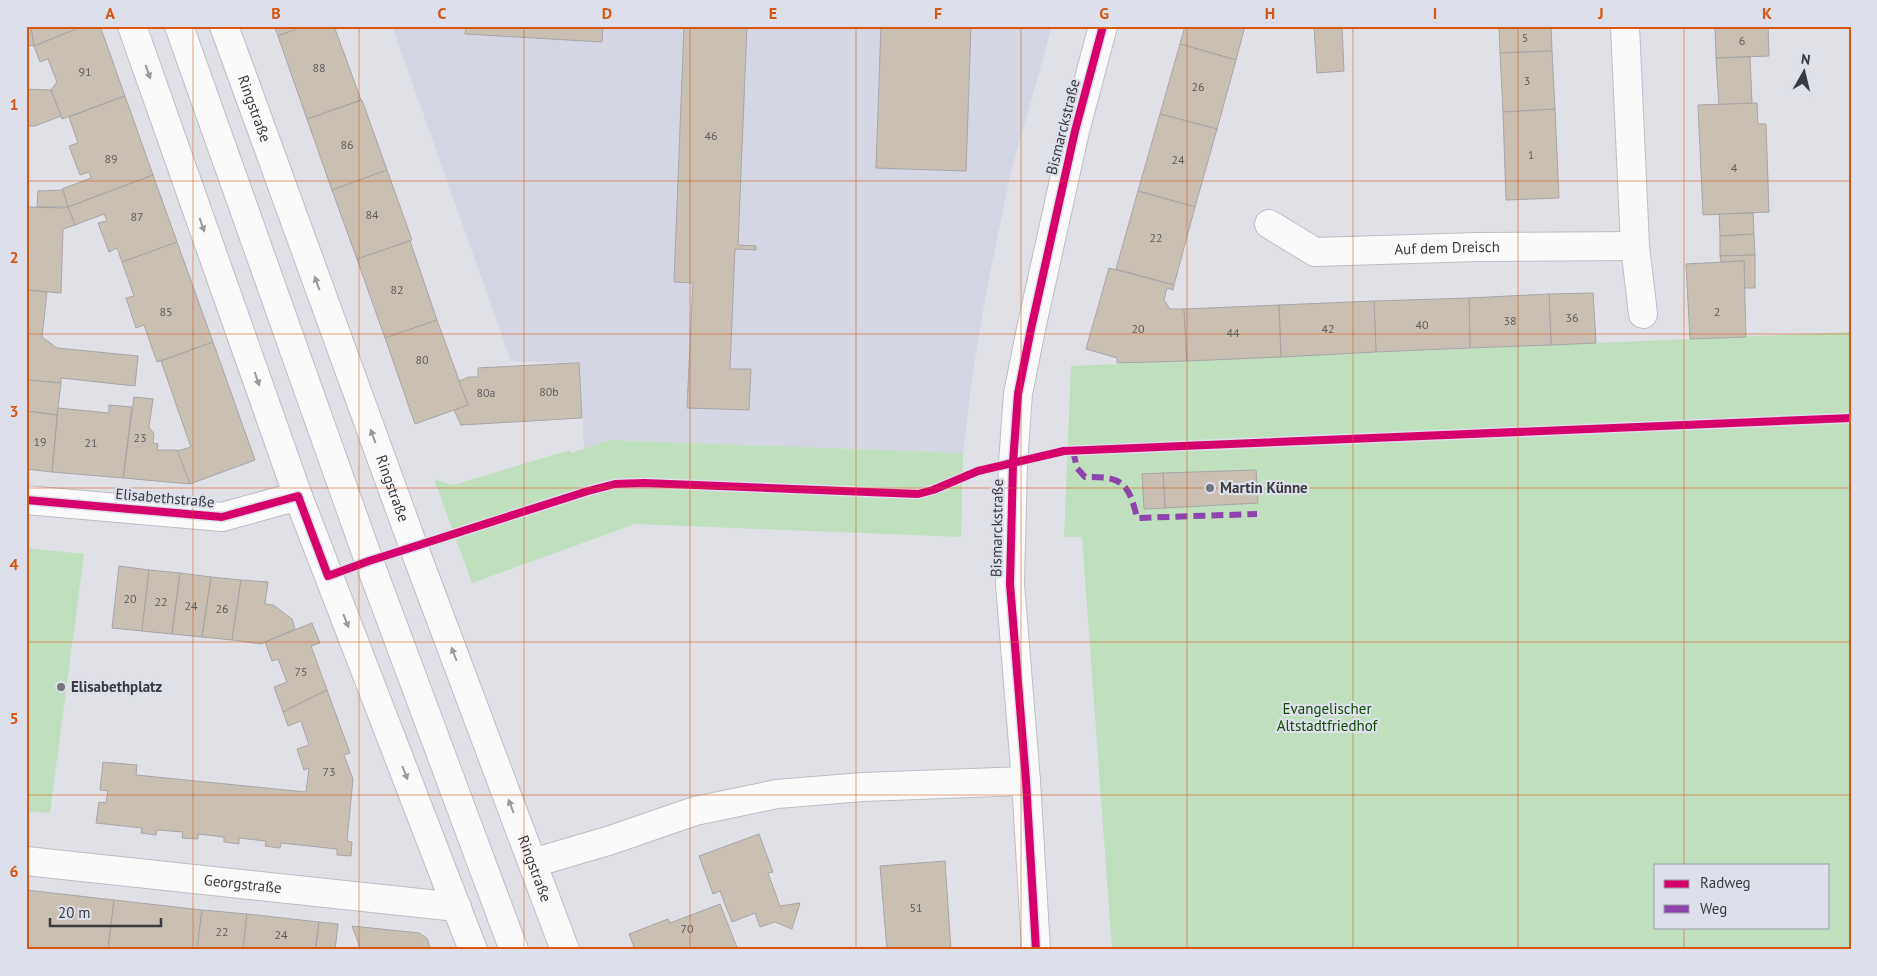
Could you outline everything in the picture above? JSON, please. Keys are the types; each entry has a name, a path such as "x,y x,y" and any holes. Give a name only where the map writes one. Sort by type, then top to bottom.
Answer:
{"street":[{"path":"132,26 298,496 473,950"},
{"path":"179,26 372,568 514,950"},
{"name":"Ringstraße","path":"224,26 410,538 565,950"},
{"name":"Bismarckstraße","path":"1036,950 1026,781 1010,584 1013,463 1018,394 1075,131 1103,26"},
{"path":"1625,26 1635,246 1643,314"},
{"name":"Auf dem Dreisch","path":"1269,224 1315,252 1478,247 1635,246"},
{"name":"Elisabethstraße","path":"26,500 222,517 298,496"},
{"path":"533,863 611,840 695,811 777,794 863,787 1026,781"},
{"name":"Georgstraße","path":"26,861 457,907"}],"shaded area":[{"path":"392,26 1052,26 1010,176 987,288 973,371 963,453 609,440 584,449 579,363 511,361"}],"green space":[{"name":"Evangelischer Altstadtfriedhof","path":"1851,332 1851,950 1112,950 1082,537 1064,537 1071,366"},
{"path":"609,440 963,453 961,537 635,524 472,583 434,479 453,485 570,450 571,453"},
{"path":"26,548 84,554 50,813 26,811"}],"building":[{"path":"26,26 31,26 34,46 26,45"},
{"path":"31,26 84,26 34,46"},
{"path":"84,26 100,26 125,96 62,119 51,90 57,82 48,59 40,62 34,46"},
{"path":"274,26 305,26 278,36"},
{"path":"305,26 334,26 361,100 307,119 278,36"},
{"path":"466,26 603,26 602,42 465,34"},
{"path":"684,26 747,26 738,245 756,246 756,250 735,249 730,369 751,369 749,410 687,408 693,283 674,282"},
{"path":"881,26 971,26 966,171 876,168"},
{"path":"1185,26 1245,26 1236,60 1180,44"},
{"path":"1314,26 1342,26 1344,71 1317,73"},
{"path":"1499,26 1551,26 1552,51 1500,53"},
{"path":"1715,26 1768,26 1769,56 1716,58"},
{"path":"1180,44 1236,60 1217,129 1160,114"},
{"path":"1552,51 1555,109 1503,112 1500,53"},
{"path":"1750,57 1752,103 1719,105 1716,58"},
{"path":"26,89 51,90 61,116 35,126 26,126"},
{"path":"125,96 153,175 68,207 62,189 91,178 89,172 80,175 69,146 78,143 69,117"},
{"path":"362,100 387,170 332,190 307,119"},
{"path":"1757,103 1758,124 1766,124 1769,212 1703,215 1698,105"},
{"path":"1555,109 1559,198 1506,200 1503,112"},
{"path":"1160,114 1217,129 1195,207 1138,191"},
{"path":"387,170 412,240 357,259 332,190"},
{"path":"153,175 177,242 122,262 117,248 109,252 98,223 107,221 104,214 75,225 68,207"},
{"path":"63,190 68,207 37,207 38,191"},
{"path":"1138,191 1195,207 1174,285 1116,269"},
{"path":"27,207 68,207 75,225 63,229 61,293 26,290"},
{"path":"1753,213 1754,234 1720,236 1719,214"},
{"path":"1754,234 1755,255 1720,256 1720,236"},
{"path":"410,241 437,320 385,338 357,259"},
{"path":"177,242 213,342 157,362 144,325 136,328 126,298 134,296 122,262"},
{"path":"1755,255 1755,288 1744,288 1744,261 1721,262 1720,256"},
{"path":"1744,261 1746,337 1690,339 1686,264"},
{"path":"1109,268 1174,285 1173,290 1167,288 1164,300 1170,309 1184,309 1187,361 1117,363 1117,358 1086,349"},
{"path":"26,290 47,292 42,337 57,348 138,356 135,386 61,378 61,383 26,380"},
{"path":"1593,293 1596,343 1551,345 1549,294"},
{"path":"1549,294 1551,345 1470,348 1469,298"},
{"path":"1469,298 1470,348 1376,352 1374,301"},
{"path":"1374,301 1376,352 1281,357 1279,305"},
{"path":"1279,305 1281,357 1187,361 1184,309"},
{"path":"437,320 468,405 415,424 385,338"},
{"path":"213,342 255,460 190,484 177,451 191,447 161,361"},
{"path":"579,363 582,418 461,425 454,410 468,405 459,381 469,377 478,377 478,368"},
{"path":"28,380 61,383 57,415 26,411"},
{"path":"134,397 153,399 149,427 154,434 153,443 158,444 157,450 177,450 190,484 123,478"},
{"path":"109,405 132,407 123,478 52,472 58,408 109,413"},
{"path":"26,411 57,415 52,472 26,469"},
{"name":"Martin Künne","path":"1256,470 1258,503 1165,508 1163,473"},
{"path":"1163,473 1165,508 1144,509 1142,474"},
{"path":"119,566 149,570 142,631 112,628"},
{"path":"149,570 180,573 172,634 142,631"},
{"path":"180,573 211,577 202,637 172,634"},
{"path":"211,577 241,580 232,640 202,637"},
{"path":"241,580 268,582 265,604 273,605 292,619 295,629 261,644 232,640"},
{"path":"312,623 320,643 311,646 327,690 283,712 274,687 287,682 278,659 272,661 265,642"},
{"path":"327,690 350,753 344,755 353,779 347,841 352,842 351,856 337,855 337,849 281,843 280,848 265,846 266,841 239,838 239,844 224,842 224,837 198,834 198,839 182,838 183,832 157,830 156,835 141,833 142,828 96,823 99,802 106,803 108,791 100,790 103,762 137,765 136,775 306,792 309,768 304,770 297,749 309,745 301,721 288,726 283,712"},
{"path":"759,834 773,872 768,873 780,906 800,903 792,929 775,922 760,927 755,913 732,922 720,891 713,894 699,856"},
{"path":"945,861 951,950 887,950 880,866"},
{"path":"26,890 114,900 108,950 26,950"},
{"path":"114,900 202,910 197,950 108,950"},
{"path":"720,904 738,950 635,950 629,934 668,919 670,923"},
{"path":"202,910 247,914 243,950 197,950"},
{"path":"247,914 319,922 315,950 243,950"},
{"path":"319,922 338,924 335,950 316,948"},
{"path":"352,926 419,933 427,938 431,950 361,950"}],"marked path":[{"path":"1073,451 1077,468 1085,477 1116,480 1127,489 1137,518 1257,514"}],"cycle path":[{"path":"1036,950 1026,781 1010,584 1013,463 1018,394 1075,131 1103,26"},
{"path":"26,500 222,517 298,496 328,576 369,561 615,484 644,483 918,494 933,490 978,471 1064,451 1851,418"}],"place":[{"name":"Martin Künne","path":"1210,488"},
{"name":"Elisabethplatz","path":"61,687"}]}
